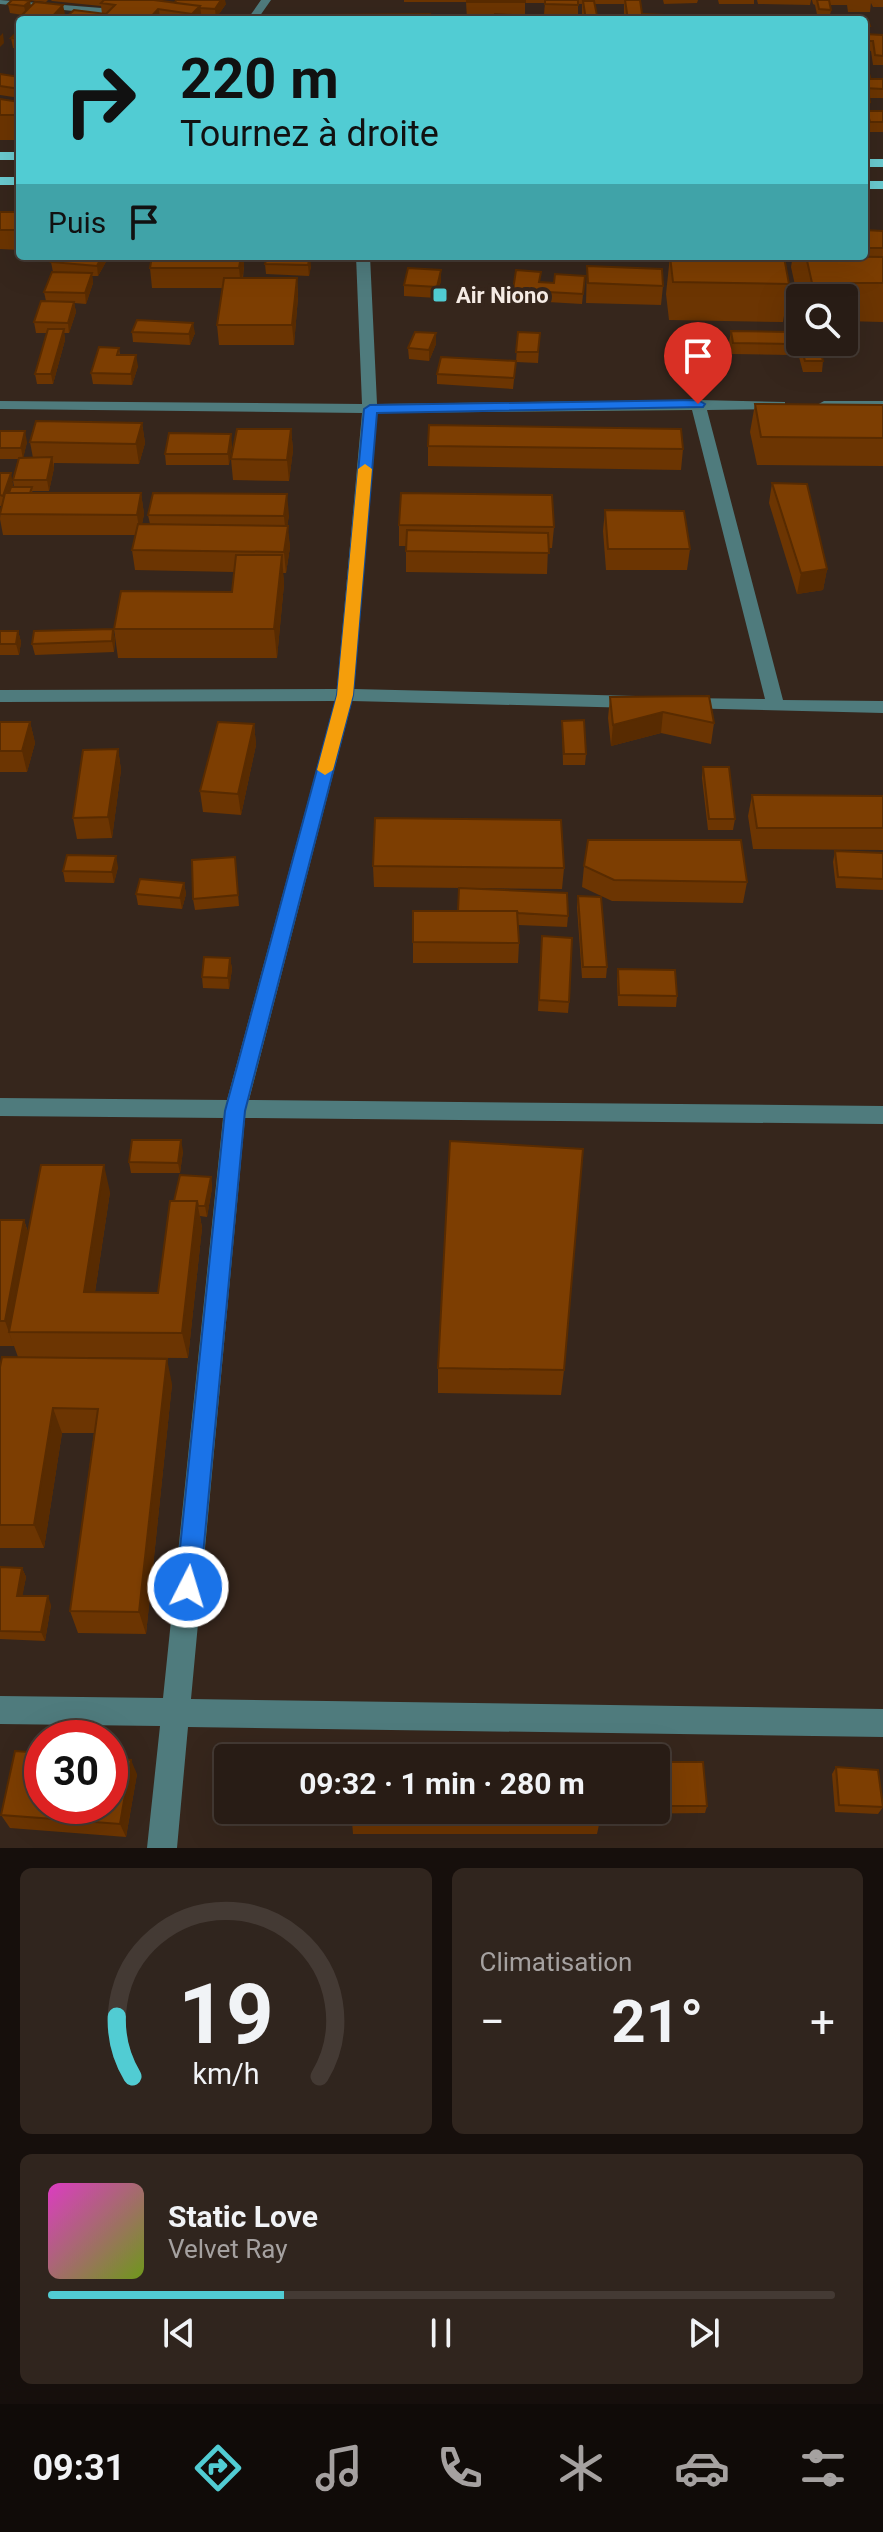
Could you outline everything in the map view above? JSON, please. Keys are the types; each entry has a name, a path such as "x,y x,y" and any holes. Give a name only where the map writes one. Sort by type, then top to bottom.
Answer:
{"street":[{"path":"0,1 133,14"},
{"path":"162,1848 235,1111 345,695 370,409 363,260"},
{"path":"698,404 776,706"},
{"path":"0,405 370,409 698,404 883,405"},
{"path":"0,696 345,695 883,707"},
{"path":"0,1107 883,1115"},
{"path":"0,1710 883,1723"}],"building":[{"path":"12,0 30,1 24,6 8,4"},
{"path":"104,0 154,0 200,6 192,14 158,9 152,16 67,16 74,10 106,14 115,5 101,3"},
{"path":"176,0 221,0 215,9 175,3"},
{"path":"525,0 525,2 467,2"},
{"path":"545,0 578,0 578,5 545,4"},
{"path":"625,0 640,0 642,16 627,16"},
{"path":"817,0 829,0 831,10 819,9"},
{"path":"583,1 594,1 597,16 585,16"},
{"path":"35,2 63,5 53,16 22,15"},
{"path":"430,14 430,16 316,16"},
{"path":"868,34 883,35 883,56 875,55 873,41 868,41"},
{"path":"0,74 16,76 16,88 0,86"},
{"path":"868,79 883,79 883,89 868,88"},
{"path":"0,99 16,101 16,115 0,115"},
{"path":"868,111 883,111 883,122 870,122"},
{"path":"0,212 16,212 16,230 0,230"},
{"path":"868,230 883,231 883,248 868,248"},
{"path":"868,257 883,257 883,283 812,283 807,260 868,260"},
{"path":"52,260 100,260 97,266 51,262"},
{"path":"151,260 240,260 239,268 150,268"},
{"path":"266,260 309,260 308,265 265,264"},
{"path":"670,260 785,260 789,284 673,282"},
{"path":"587,266 662,269 663,286 588,283"},
{"path":"408,268 441,270 437,287 404,285"},
{"path":"516,270 541,272 539,282 554,283 555,274 585,276 583,294 513,290"},
{"path":"52,272 92,273 85,293 44,292"},
{"path":"224,278 297,278 292,325 217,325"},
{"path":"41,301 74,302 68,323 34,322"},
{"path":"137,320 193,323 189,334 132,332"},
{"path":"48,329 64,329 51,374 35,374"},
{"path":"731,331 786,332 786,344 733,343"},
{"path":"415,332 436,333 429,350 408,348"},
{"path":"518,332 540,333 538,352 516,352"},
{"path":"99,347 119,348 117,355 136,355 131,374 91,373"},
{"path":"804,356 822,356 823,361 805,361"},
{"path":"441,357 516,361 514,378 437,374"},
{"path":"755,404 883,405 883,438 761,437"},
{"path":"36,421 142,423 136,444 30,442"},
{"path":"429,425 681,429 683,449 428,446"},
{"path":"237,429 291,429 287,460 231,459"},
{"path":"0,431 25,431 21,448 0,448"},
{"path":"169,433 231,434 228,454 165,454"},
{"path":"52,457 47,480 13,480 19,458"},
{"path":"0,473 11,473 3,496 0,495"},
{"path":"772,483 807,484 827,569 801,573"},
{"path":"11,487 32,487 30,493 9,493"},
{"path":"5,493 141,493 137,515 0,514"},
{"path":"153,493 287,494 284,516 148,515"},
{"path":"401,493 552,495 554,527 399,525"},
{"path":"605,510 684,511 690,549 608,549"},
{"path":"138,524 288,526 284,552 132,550"},
{"path":"407,530 548,533 549,553 406,551"},
{"path":"236,555 282,555 274,629 114,629 121,591 232,592"},
{"path":"113,629 112,641 32,644 34,631"},
{"path":"0,631 18,631 16,644 0,644"},
{"path":"709,696 714,723 663,712 613,725 610,697"},
{"path":"584,720 586,754 564,754 562,721"},
{"path":"0,722 30,722 22,751 0,751"},
{"path":"218,722 254,724 238,794 200,791"},
{"path":"118,749 108,817 73,818 83,750"},
{"path":"703,767 729,767 735,819 709,819"},
{"path":"752,795 883,796 883,828 757,828"},
{"path":"375,818 561,820 564,868 373,866"},
{"path":"588,840 741,840 747,882 614,880 584,866"},
{"path":"835,851 883,853 883,879 838,877"},
{"path":"67,855 116,856 112,872 63,871"},
{"path":"235,857 238,895 193,899 192,860"},
{"path":"140,879 184,883 180,898 136,894"},
{"path":"459,888 567,893 568,916 517,911 458,911"},
{"path":"578,896 601,897 607,967 583,967"},
{"path":"413,911 517,911 519,943 413,942"},
{"path":"542,936 572,938 569,1002 539,1000"},
{"path":"204,957 230,958 228,978 202,977"},
{"path":"618,969 675,970 677,996 619,995"},
{"path":"132,1140 181,1140 178,1163 129,1162"},
{"path":"450,1141 583,1149 564,1370 438,1368"},
{"path":"41,1165 104,1165 84,1292 158,1293 170,1201 197,1201 182,1333 9,1332"},
{"path":"180,1175 211,1177 205,1206 198,1206 197,1201 174,1201"},
{"path":"0,1220 24,1220 5,1321 0,1321"},
{"path":"2,1357 167,1359 139,1612 70,1611 98,1409 53,1408 34,1525 0,1525"},
{"path":"0,1567 22,1568 17,1596 48,1596 41,1632 0,1631"},
{"path":"15,1751 24,1752 24,1817 1,1815"},
{"path":"670,1762 703,1762 707,1806 670,1806"},
{"path":"836,1767 878,1770 883,1807 839,1805"}],"slow traffic":[{"path":"325,770 345,695 365,469"}],"place":[{"name":"Air Niono","path":"440,295"}],"route":[{"path":"188,1587 235,1111 345,695 370,409 698,404"}]}
